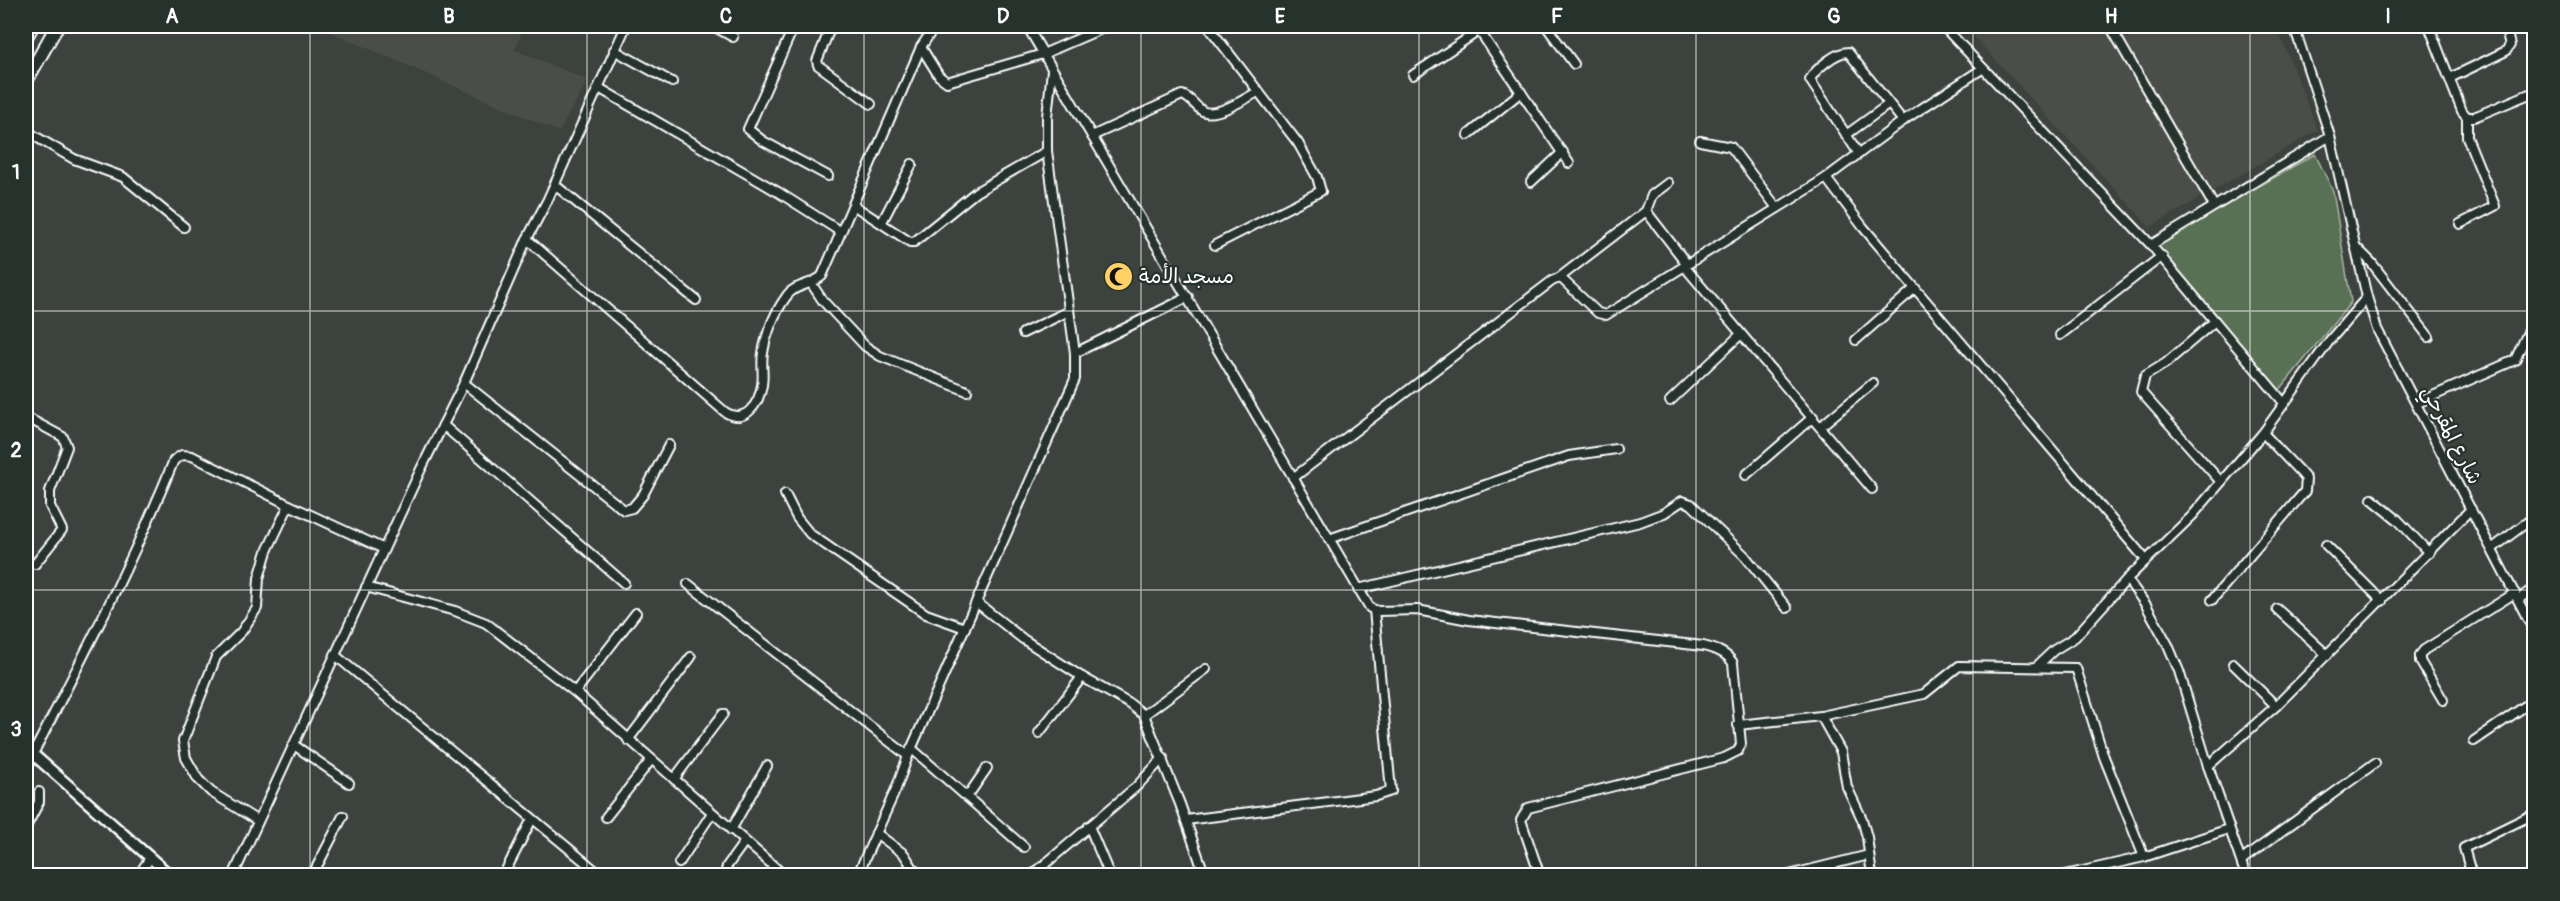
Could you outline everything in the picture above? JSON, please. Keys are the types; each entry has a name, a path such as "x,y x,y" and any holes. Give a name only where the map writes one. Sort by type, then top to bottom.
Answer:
{"main road":[{"path":"26,37 32,26"},
{"path":"26,81 57,26"}],"street":[{"path":"233,876 366,586 464,383 527,239 555,185 626,26"},
{"path":"713,26 733,38"},
{"path":"794,26 748,129 763,141 828,176"},
{"path":"831,26 817,61 818,65 871,104"},
{"path":"527,239 732,417 740,417 748,413 758,398 762,386 763,352 785,297 797,287 811,283 822,276 921,47 935,26"},
{"path":"1027,26 1358,589 1374,610 1391,791 1376,796 1186,820"},
{"path":"921,47 939,76 947,82 1042,54 1108,26"},
{"path":"1208,26 1298,143 1317,177 1321,191 1215,245"},
{"path":"1546,26 1574,64"},
{"path":"1942,26 2162,256 2284,403"},
{"path":"2110,26 2214,206"},
{"name":"شارع المقرحي","path":"2208,766 2276,706 2471,509 2378,329 2354,246 2330,136 2295,26"},
{"path":"2429,26 2462,111 2467,117 2467,137 2495,206 2460,224"},
{"path":"2450,78 2506,51 2510,45 2505,26"},
{"path":"1413,75 1478,28 1569,163"},
{"path":"614,50 672,82"},
{"path":"1859,154 1810,80 1813,73 1842,52 1848,52 1903,121"},
{"path":"1559,278 1602,315 1620,308 1826,178 1903,121 1982,69"},
{"path":"857,876 1075,379 1075,353 1047,151 1048,93 1052,70"},
{"path":"599,88 778,192 841,232"},
{"path":"1092,136 1182,95 1189,97 1202,112 1210,114 1235,105 1259,92"},
{"path":"1468,135 1521,92"},
{"path":"2467,117 2474,117 2535,92"},
{"path":"1846,135 1889,104"},
{"path":"26,131 74,159 123,177 184,227"},
{"path":"2151,245 2330,136"},
{"path":"1700,141 1731,147 1777,208"},
{"path":"853,205 910,242 914,242 976,192 1047,151"},
{"path":"1531,182 1563,153"},
{"path":"882,222 912,164"},
{"path":"1826,178 1863,227 2146,560"},
{"path":"1293,478 1529,296 1559,278 1646,211 1652,195 1668,183"},
{"path":"555,185 696,300"},
{"path":"1646,211 1685,265 1741,334 1872,489"},
{"path":"2354,246 2371,262 2429,337"},
{"path":"2060,335 2162,256"},
{"path":"811,283 823,301 865,346 880,356 967,391"},
{"path":"1856,340 1915,288"},
{"path":"1075,353 1188,297"},
{"path":"2037,666 2054,650 2075,637 2127,579 2192,516 2263,433 2330,340 2367,297"},
{"path":"1023,333 1069,311"},
{"path":"2216,321 2166,363 2145,376 2141,392 2221,482"},
{"path":"2417,403 2515,360 2529,330 2535,325"},
{"path":"1670,401 1741,334"},
{"path":"464,383 624,510 632,508 643,495 669,445"},
{"path":"1821,426 1873,383"},
{"path":"26,417 63,437 67,447 50,491 50,506 62,530 35,564"},
{"path":"1746,475 1813,417"},
{"path":"443,425 624,584"},
{"path":"2212,600 2306,491 2306,479 2263,433"},
{"path":"1329,538 1569,456 1616,449"},
{"path":"171,876 29,751 91,642 153,512 174,460 182,455 192,456 289,505 384,549"},
{"path":"785,494 797,518 810,534 926,614 965,628"},
{"path":"2372,499 2398,520 2429,553"},
{"path":"1358,589 1640,522 1664,513 1682,501 1691,504 1745,556 1787,608"},
{"path":"258,821 211,792 198,779 186,758 183,741 216,657 242,631 256,608 259,578 267,551 289,505"},
{"path":"2471,509 2535,631"},
{"path":"2493,548 2535,517"},
{"path":"2326,545 2382,601"},
{"path":"2127,579 2146,605 2179,671 2208,766 2246,876"},
{"path":"688,584 910,752 967,797 1024,847"},
{"path":"366,586 474,617 497,631 576,692 785,876"},
{"path":"2443,700 2420,661 2420,654 2517,596 2535,588"},
{"path":"976,602 1023,639 1082,677 1130,704 1144,716 1186,820 1205,876"},
{"path":"2277,609 2327,655"},
{"path":"1374,610 1418,610 1469,620 1527,625 1715,649 1726,655 1733,663 1740,748 1724,758 1528,808 1521,820 1540,876"},
{"path":"576,692 636,613"},
{"path":"335,655 602,876"},
{"path":"628,740 691,657"},
{"path":"2233,664 2276,706"},
{"path":"1738,725 1821,716 1924,694 1959,666 2076,668 2104,757 2144,857"},
{"path":"1144,716 1206,669"},
{"path":"1039,733 1082,677"},
{"path":"2474,741 2535,700"},
{"path":"674,779 723,714"},
{"path":"1821,716 1841,752 1846,787 1862,819 1872,876"},
{"path":"294,745 349,783"},
{"path":"1031,876 1137,786 1162,758"},
{"path":"606,817 651,760"},
{"path":"2242,860 2375,764"},
{"path":"731,830 767,766"},
{"path":"967,797 987,768"},
{"path":"26,826 39,802 39,792"},
{"path":"679,863 712,813"},
{"path":"2472,876 2464,848 2535,814"},
{"path":"312,876 343,816"},
{"path":"503,876 532,819"},
{"path":"1089,826 1110,876"},
{"path":"2061,876 2144,857 2229,829"},
{"path":"876,833 904,854 918,876"},
{"path":"725,876 727,866 745,841"},
{"path":"1785,876 1869,855"},
{"path":"138,876 150,858"}],"shaded area":[{"path":"317,26 524,26 515,50 588,80 559,132"},
{"path":"1964,26 2276,26 2318,130 2150,227"}],"green space":[{"path":"2315,154 2333,191 2351,302 2278,392 2157,245"}],"place":[{"name":"مسجد الأمة","path":"1118,276"}]}
